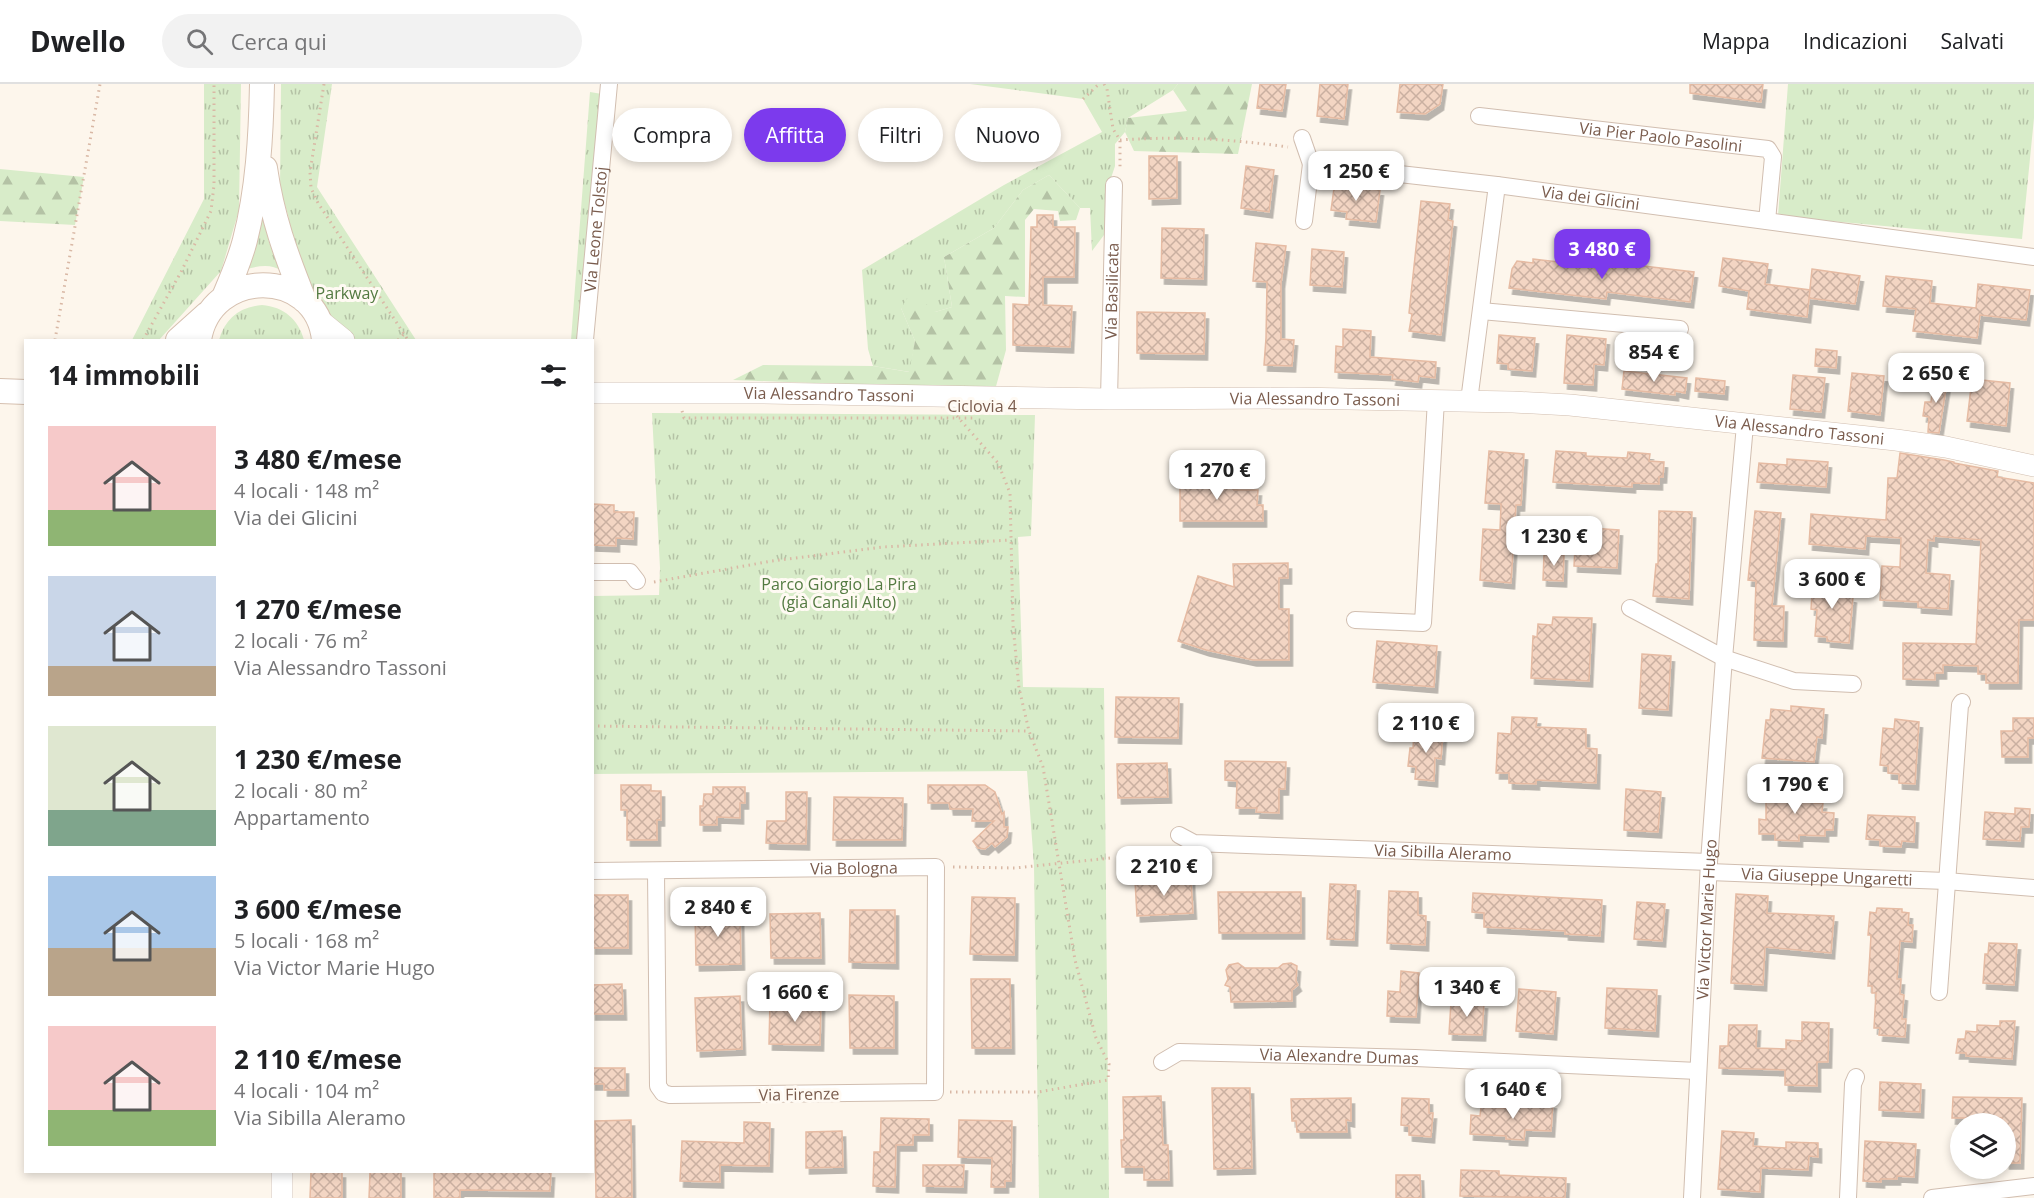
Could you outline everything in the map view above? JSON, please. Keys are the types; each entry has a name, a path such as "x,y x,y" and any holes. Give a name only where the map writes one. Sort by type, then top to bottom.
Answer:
{"main road":[{"path":"199,339 204,321 217,304 245,241 261,142 262,84"},
{"path":"261,142 277,231 315,320"},
{"path":"179,339 217,304 239,288 273,285 289,291 315,320"},
{"path":"0,392 24,392"}],"street":[{"name":"Via Leone Tolstoj","path":"585,339 609,84"},
{"name":"Via Pier Paolo Pasolini","path":"1479,116 1768,149 1773,157 1767,221"},
{"name":"Via dei Glicini","path":"1307,151 1497,185 2034,257"},
{"path":"1305,220 1307,151"},
{"name":"Via Basilicata","path":"1109,399 1114,185"},
{"path":"1469,401 1497,185"},
{"path":"1481,311 1680,329"},
{"path":"315,320 343,339"},
{"name":"Via Alessandro Tassoni","path":"594,393 763,393 1109,399 1214,397 1436,400 1570,405 1896,440 1946,447 2034,465"},
{"path":"1355,620 1423,623 1436,400"},
{"name":"Via Victor Marie Hugo","path":"1692,1198 1709,867 1724,658 1745,425"},
{"path":"594,572 630,572 637,580"},
{"path":"1630,608 1724,658 1794,681 1853,684"},
{"path":"1939,993 1946,880 1962,702"},
{"name":"Via Sibilla Aleramo","path":"1179,835 1194,843 1709,867"},
{"path":"935,1092 936,867"},
{"name":"Via Bologna","path":"594,871 936,867"},
{"name":"Via Giuseppe Ungaretti","path":"1709,867 1946,880 2034,888"},
{"name":"Via Firenze","path":"656,871 658,1086 663,1093 670,1095 935,1092"},
{"name":"Via Alexandre Dumas","path":"1162,1062 1179,1052 1414,1058 1698,1071"},
{"path":"1848,1198 1853,1084 1856,1077"},
{"path":"282,1173 282,1198"},
{"path":"1932,1198 2034,1186"}],"path":[{"path":"55,339 100,84"},
{"path":"144,339 181,272 211,211 214,185 214,84"},
{"path":"324,84 310,172 311,189 407,339"},
{"path":"1083,99 1099,84"},
{"path":"1104,84 1107,88 1113,129 1120,140 1121,168 1114,185"},
{"path":"1120,140 1166,137 1235,139 1307,151"},
{"path":"399,339 404,334"},
{"path":"935,1092 1038,1092 1108,1080 1109,1064 1096,1038 1075,960 1043,767 1029,731 1019,688 1010,493 998,463 942,397"},
{"name":"Ciclovia 4","path":"680,406 684,418 980,418"},
{"path":"637,580 656,582 772,561 883,547 1011,540"},
{"path":"594,726 1029,731"},
{"path":"936,867 1015,868 1111,858"}],"green space":[{"path":"204,84 241,84 239,210 221,271 160,339 133,339 204,199"},
{"name":"Parkway","path":"281,84 332,84 317,187 415,339 349,339 319,312 295,253 288,215 280,189"},
{"path":"970,84 1178,84 1173,90 1128,118 1125,132 1115,144 1115,166 1109,184 1107,231 1092,251 1090,208 1080,208 1049,175 1023,190 994,228 944,257 952,307 935,312 901,308 915,341 910,372 873,366 868,349 862,270 1004,185 1047,162 1061,162 1061,154 1102,132 1083,99"},
{"path":"1178,84 1252,84 1238,154 1134,151 1125,132 1128,118 1187,111 1173,90"},
{"path":"1788,84 2034,84 2034,118 2022,239 1778,216"},
{"path":"590,92 608,95 585,339 571,339"},
{"path":"0,169 84,177 75,225 0,221"},
{"path":"1049,175 1080,208 1076,220 1060,221 1058,211 1034,209 1025,220 1025,297 1005,296 1006,350 995,390 733,380 763,365 873,366 909,372 915,341 901,308 912,291 935,312 952,307 944,257 994,228 1023,190"},
{"path":"261,210 269,242 282,271 269,266 244,270"},
{"path":"254,306 270,306 283,311 294,320 304,339 219,339 225,326 234,315"},
{"name":"Parco Giorgio La Pira (già Canali Alto)","path":"652,413 1035,415 1031,536 1018,537 1023,687 1104,688 1109,1198 1039,1198 1034,866 1027,771 594,774 594,596 659,595 660,568"}],"building":[{"path":"1260,84 1286,84 1282,111 1257,108"},
{"path":"1320,84 1348,84 1344,119 1317,116"},
{"path":"1400,84 1443,84 1440,104 1425,114 1397,112"},
{"path":"1690,84 1763,84 1761,102 1690,93"},
{"path":"1149,156 1177,156 1177,198 1149,199"},
{"path":"1246,166 1274,170 1269,212 1241,208"},
{"path":"1335,181 1350,183 1349,187 1380,190 1376,222 1346,219 1347,212 1331,210"},
{"path":"1421,201 1450,204 1448,220 1453,221 1441,335 1409,331"},
{"path":"1037,215 1053,215 1053,227 1075,227 1074,277 1043,277 1043,305 1072,306 1070,347 1013,345 1013,304 1029,305 1031,227 1037,227"},
{"path":"1162,228 1204,229 1203,279 1161,278"},
{"path":"1256,243 1286,246 1281,283 1281,339 1294,340 1292,366 1264,365 1267,282 1253,281"},
{"path":"1312,249 1344,252 1342,287 1310,285"},
{"path":"1723,258 1768,264 1765,284 1810,290 1807,317 1747,309 1749,291 1719,286"},
{"path":"1533,259 1609,268 1610,262 1694,272 1690,302 1607,292 1606,299 1509,288 1512,269 1517,261 1533,263"},
{"path":"1812,269 1860,276 1855,304 1809,298"},
{"path":"1886,276 1932,281 1930,303 1976,308 1978,284 2030,290 2026,320 1980,315 1977,338 1913,331 1916,309 1883,306"},
{"path":"1137,312 1205,313 1204,354 1137,353"},
{"path":"1343,329 1371,331 1370,357 1436,362 1435,378 1419,376 1418,382 1392,379 1393,375 1335,372 1336,346 1343,347"},
{"path":"1499,335 1535,338 1532,371 1508,369 1508,364 1497,363"},
{"path":"1567,335 1606,339 1604,365 1594,364 1593,385 1564,383"},
{"path":"1816,349 1837,351 1836,368 1815,366"},
{"path":"1624,371 1687,378 1685,393 1675,391 1675,395 1622,389"},
{"path":"1852,373 1884,376 1880,415 1848,411"},
{"path":"1793,375 1825,378 1821,412 1790,409"},
{"path":"1934,375 1948,376 1939,433 1928,432 1929,417 1923,416 1925,402 1931,402"},
{"path":"1696,378 1725,381 1724,394 1695,391"},
{"path":"1972,379 2010,383 2006,426 1967,421"},
{"path":"1489,451 1524,454 1521,505 1516,505 1511,583 1480,580 1483,529 1500,530 1501,504 1485,503"},
{"path":"1556,451 1586,453 1586,456 1627,458 1628,452 1650,454 1649,461 1664,462 1663,477 1659,477 1659,484 1632,483 1632,487 1553,482"},
{"path":"1900,453 1998,471 1997,477 2034,483 2034,620 2019,620 2018,683 1986,683 1986,674 1978,674 1978,666 1943,665 1943,673 1935,673 1935,680 1903,679 1903,643 1976,644 1981,540 1934,536 1934,541 1928,540 1926,573 1950,575 1948,609 1918,607 1918,602 1880,600 1882,566 1900,567 1901,538 1866,536 1865,549 1809,544 1811,514 1886,520 1888,478 1897,478"},
{"path":"1787,459 1828,462 1826,487 1757,482 1759,463 1787,465"},
{"path":"1180,478 1234,478 1234,490 1258,490 1257,505 1263,505 1263,521 1180,521"},
{"path":"594,504 614,505 614,512 634,512 633,539 616,538 616,546 594,545"},
{"path":"1659,511 1692,512 1689,599 1653,596 1656,564 1658,564"},
{"path":"1755,511 1781,513 1772,606 1784,606 1783,641 1754,640 1756,581 1748,580"},
{"path":"1576,527 1619,530 1617,568 1574,566"},
{"path":"1544,554 1564,555 1563,581 1543,580"},
{"path":"1288,563 1288,578 1279,578 1279,609 1289,609 1289,660 1253,660 1206,650 1178,641 1198,576 1234,587 1233,564"},
{"path":"1819,575 1844,577 1842,595 1853,597 1849,643 1827,641 1827,637 1815,636 1817,610 1811,609 1812,593 1817,593"},
{"path":"1553,617 1592,618 1589,681 1531,678 1533,636 1537,637 1538,624 1552,625"},
{"path":"1377,641 1437,646 1434,687 1373,682"},
{"path":"1642,654 1671,656 1668,710 1639,708"},
{"path":"1116,697 1179,698 1178,738 1115,737"},
{"path":"1791,706 1824,709 1822,738 1817,737 1814,762 1762,758 1766,720 1770,720 1771,709 1791,711"},
{"path":"1512,717 1537,718 1536,727 1586,729 1586,748 1597,749 1596,783 1536,780 1536,784 1509,783 1509,773 1496,773 1498,733 1511,734"},
{"path":"2013,718 2034,718 2034,738 2028,738 2028,757 2002,757 2001,731 2013,731"},
{"path":"1895,719 1919,722 1915,784 1899,783 1899,774 1888,773 1888,766 1880,765 1883,728 1894,729"},
{"path":"1414,732 1443,734 1441,759 1435,758 1434,781 1415,779 1416,767 1408,766"},
{"path":"1225,761 1286,762 1285,789 1279,789 1279,813 1256,812 1257,808 1236,808 1237,781 1225,780"},
{"path":"1167,763 1168,797 1118,798 1117,764"},
{"path":"621,785 651,785 651,791 661,791 661,820 657,820 657,840 627,840 627,810 621,810"},
{"path":"928,785 985,785 995,792 1002,814 1004,812 1004,827 1008,827 1007,837 995,847 992,843 985,849 978,848 973,841 994,821 972,821 973,809 950,809 949,803 928,803"},
{"path":"1777,786 1814,787 1814,803 1823,803 1822,812 1834,813 1833,830 1825,830 1825,836 1799,835 1799,841 1775,840 1775,834 1759,834 1759,819 1766,820 1766,800 1777,800"},
{"path":"713,787 745,787 745,803 740,803 740,818 717,817 717,825 700,825 700,806 703,806 704,794 713,794"},
{"path":"1626,789 1661,792 1658,832 1624,830"},
{"path":"786,792 807,792 806,844 766,843 767,821 786,821"},
{"path":"834,797 903,798 902,840 833,840"},
{"path":"2015,808 2030,809 2029,827 2021,827 2020,841 1983,839 1985,812 2015,814"},
{"path":"1868,815 1915,817 1914,842 1902,841 1901,847 1880,846 1880,840 1866,839"},
{"path":"1191,879 1193,913 1137,916 1135,881"},
{"path":"1330,884 1356,885 1354,940 1327,939"},
{"path":"1389,891 1418,892 1418,915 1426,916 1425,945 1387,943"},
{"path":"1218,892 1301,892 1301,933 1219,933"},
{"path":"1473,893 1602,900 1600,936 1565,934 1565,931 1484,927 1484,913 1472,912"},
{"path":"1736,894 1768,896 1767,913 1834,916 1831,953 1765,947 1763,985 1731,983"},
{"path":"594,895 628,895 628,948 594,948"},
{"path":"972,897 1015,898 1014,955 970,954"},
{"path":"1637,902 1665,904 1662,941 1634,939"},
{"path":"1877,908 1902,909 1902,912 1909,913 1908,925 1913,925 1912,942 1900,941 1897,979 1901,979 1900,994 1904,995 1902,1019 1906,1019 1905,1037 1879,1035 1880,1028 1874,1028 1876,993 1872,993 1872,986 1868,986 1871,935 1868,935 1870,912 1876,913"},
{"path":"850,910 895,910 895,963 849,962"},
{"path":"740,911 741,964 696,965 695,912"},
{"path":"820,913 821,958 771,958 770,914"},
{"path":"1989,943 2017,944 2014,985 1983,983 1985,954 1988,954"},
{"path":"1238,963 1245,968 1278,968 1283,964 1291,963 1297,966 1298,985 1292,990 1292,1001 1231,1002 1230,987 1225,985 1228,979 1226,970 1229,965"},
{"path":"1401,971 1419,973 1416,1017 1387,1016 1388,991 1400,992"},
{"path":"971,979 1010,979 1011,1048 972,1048"},
{"path":"622,984 623,1014 594,1014 594,985"},
{"path":"1607,988 1657,990 1655,1031 1605,1028"},
{"path":"1519,989 1556,992 1553,1034 1516,1031"},
{"path":"849,995 894,996 894,1048 850,1048"},
{"path":"740,996 742,1049 697,1051 695,998"},
{"path":"770,1001 821,1002 820,1045 769,1044"},
{"path":"1451,1002 1484,1003 1482,1035 1449,1034"},
{"path":"2000,1021 2015,1021 2012,1059 1966,1056 1966,1053 1956,1053 1958,1039 1965,1039 1966,1031 1977,1032 1977,1025 2000,1026"},
{"path":"1802,1022 1829,1023 1828,1062 1817,1062 1817,1086 1785,1085 1785,1070 1719,1068 1720,1046 1728,1046 1729,1025 1757,1025 1756,1048 1786,1049 1786,1040 1802,1041"},
{"path":"594,1068 625,1068 625,1090 604,1090 604,1084 594,1084"},
{"path":"1880,1082 1921,1084 1920,1112 1879,1110"},
{"path":"1212,1088 1250,1088 1252,1168 1214,1169"},
{"path":"1161,1096 1163,1145 1168,1145 1169,1180 1144,1180 1144,1167 1122,1167 1123,1097"},
{"path":"1953,1097 2022,1098 2020,1163 2016,1163 2016,1113 1952,1113"},
{"path":"1351,1098 1351,1121 1346,1120 1347,1132 1297,1132 1296,1121 1292,1121 1291,1099"},
{"path":"1402,1098 1429,1099 1429,1113 1433,1113 1431,1137 1409,1135 1409,1126 1401,1125"},
{"path":"1508,1101 1553,1103 1551,1131 1525,1130 1524,1140 1506,1139 1506,1136 1470,1134 1471,1115 1480,1116 1481,1107 1507,1108"},
{"path":"881,1118 929,1119 929,1135 913,1135 913,1145 896,1145 895,1187 873,1186 874,1152 880,1152"},
{"path":"631,1120 632,1198 596,1198 595,1121"},
{"path":"959,1120 1012,1121 1011,1181 1005,1181 1005,1187 991,1187 992,1158 958,1157"},
{"path":"744,1122 770,1123 769,1166 720,1165 720,1182 680,1181 682,1141 744,1143"},
{"path":"842,1131 843,1167 806,1168 806,1132"},
{"path":"1722,1131 1754,1133 1753,1146 1786,1148 1786,1142 1818,1143 1818,1157 1809,1156 1808,1170 1761,1168 1760,1192 1718,1189"},
{"path":"1865,1141 1916,1144 1914,1177 1897,1176 1897,1179 1881,1179 1881,1182 1863,1181"},
{"path":"923,1165 964,1165 963,1187 923,1186"},
{"path":"1461,1170 1499,1171 1499,1175 1566,1178 1565,1198 1460,1196"},
{"path":"311,1173 342,1173 342,1198 310,1198"},
{"path":"370,1173 401,1173 401,1198 369,1198"},
{"path":"434,1173 551,1173 550,1191 460,1190 460,1198 434,1198"},
{"path":"1396,1175 1420,1175 1421,1198 1396,1198"}]}
